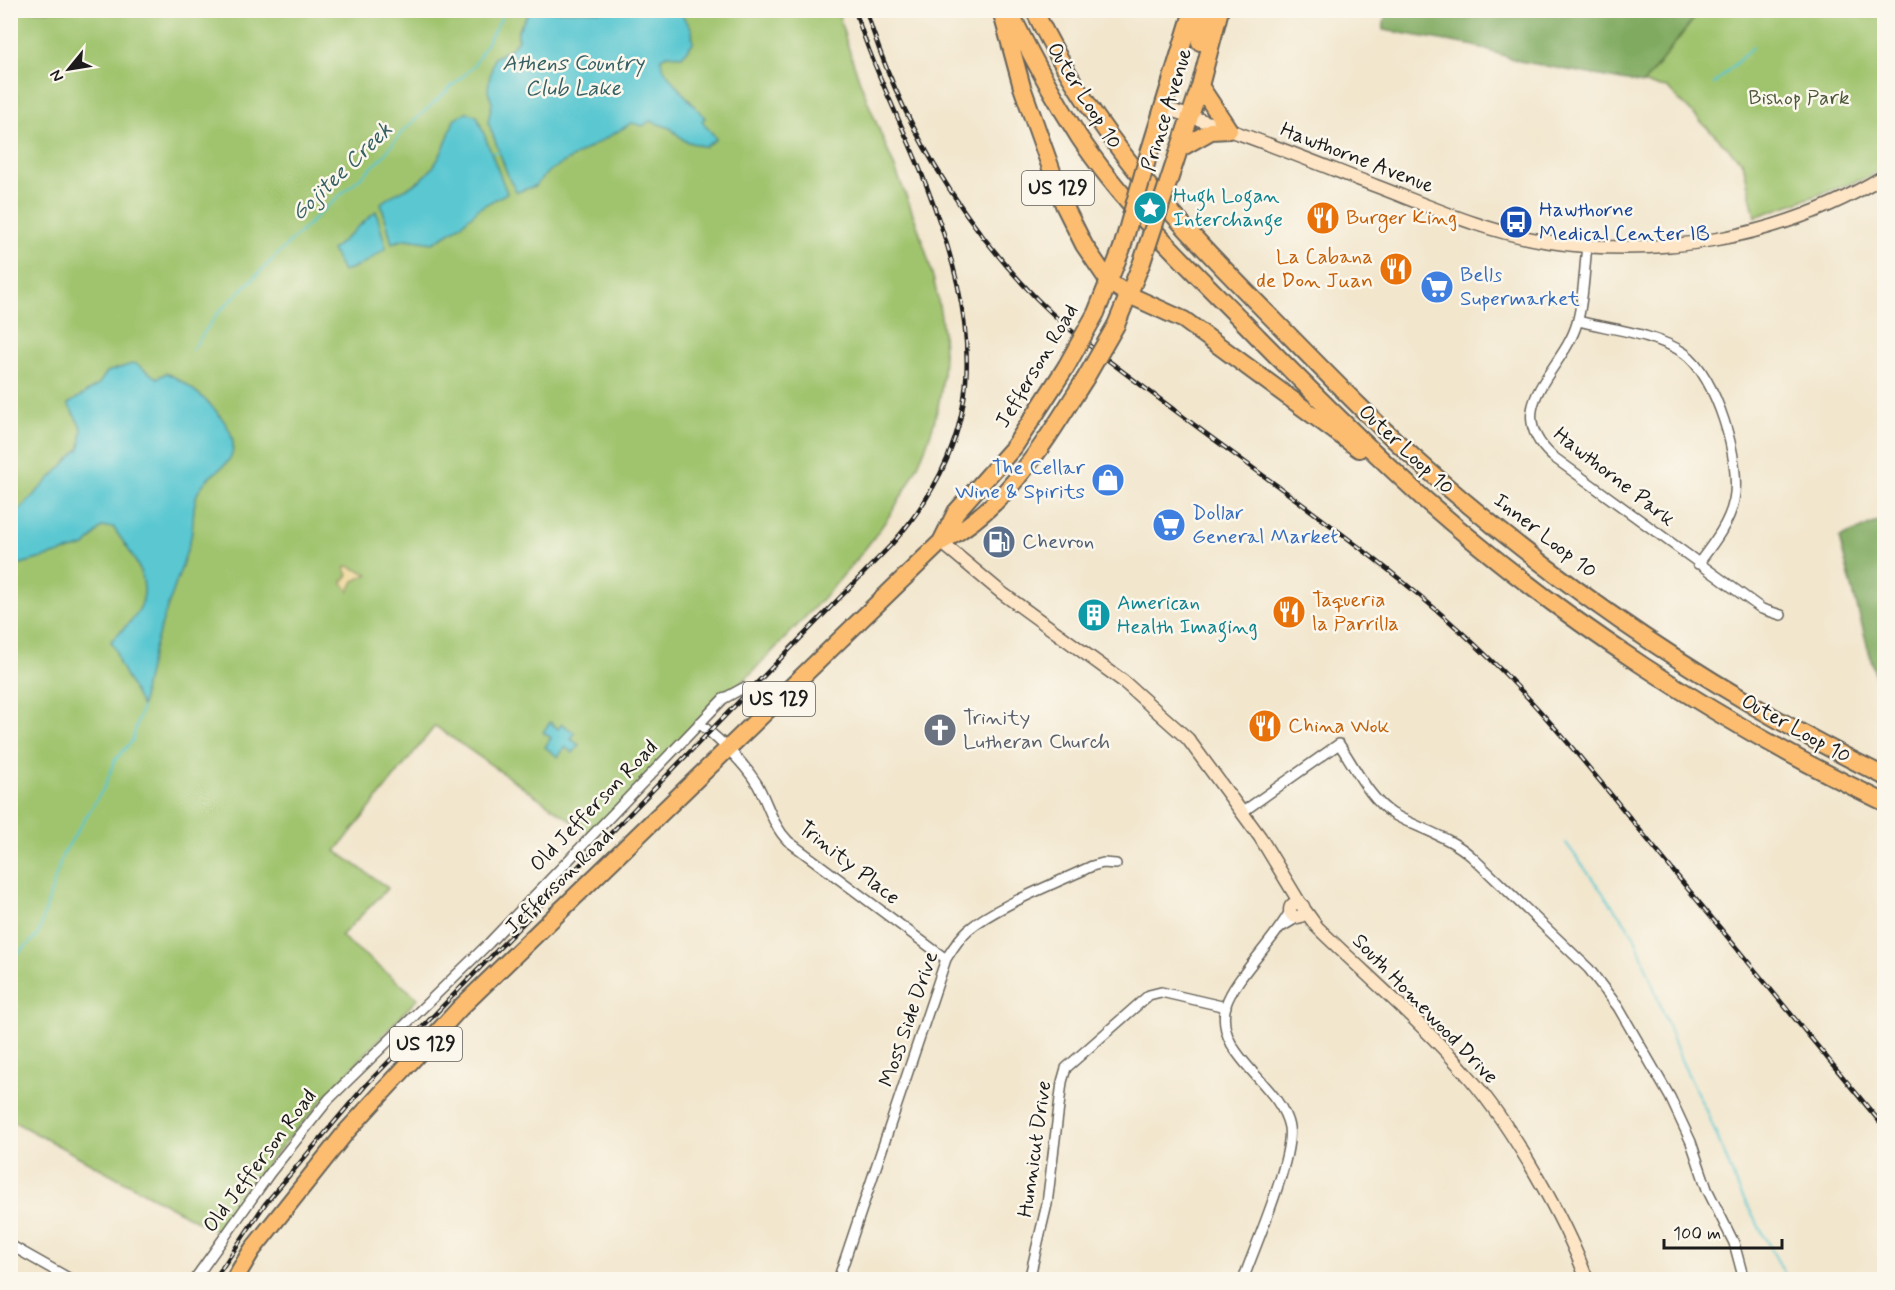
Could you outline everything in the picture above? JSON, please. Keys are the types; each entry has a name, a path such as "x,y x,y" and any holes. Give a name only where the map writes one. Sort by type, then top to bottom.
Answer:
{"highway":[{"name":"US 129","path":"1001,10 1022,87 1064,205 1084,245 1109,282"},
{"name":"Outer Loop 10","path":"1009,10 1032,57 1080,138 1126,197 1302,382 1422,497 1526,581 1642,664 1797,756 1884,801"},
{"name":"Inner Loop 10","path":"1034,10 1086,105 1154,195 1354,400 1429,471 1555,574 1665,652 1766,713 1884,776"},
{"name":"Prince Avenue","path":"1138,195 1193,10"},
{"path":"1185,115 1207,10"},
{"name":"Prince Avenue","path":"1156,221 1177,155 1185,115 1200,86 1220,10"},
{"path":"1200,86 1208,102 1229,130"},
{"path":"1177,155 1211,131 1229,130"},
{"name":"Jefferson Road","path":"941,542 956,512 1014,447 1066,367 1096,313 1109,282 1138,195"},
{"name":"Jefferson Road","path":"234,1280 252,1250 346,1132 460,1008 941,542 976,520 1031,464 1086,379 1116,325 1156,221"},
{"path":"1109,282 1129,295 1174,314 1194,326 1422,497"}],"street":[{"name":"Hawthorne Avenue","path":"1164,108 1229,130 1464,220 1543,241 1587,246 1681,245 1739,235 1817,210 1859,192 1884,176"},
{"name":"Hawthorne Park","path":"1587,246 1578,321 1567,345 1533,401 1532,421 1538,440 1552,456 1698,564 1762,609 1781,615"},
{"path":"1578,321 1674,347 1694,361 1710,383 1734,462 1736,489 1726,522 1698,564"},
{"name":"South Homewood Drive","path":"941,542 1002,593 1124,681 1188,739 1268,849 1285,879 1297,911 1317,927 1427,1035 1484,1096 1545,1193 1587,1280"},
{"name":"Old Jefferson Road","path":"194,1280 270,1173 329,1099 489,943 723,699 743,688"},
{"name":"Trinity Place","path":"699,723 729,748 751,775 778,829 791,844 946,959"},
{"path":"1241,813 1340,744 1367,786 1391,813 1458,846 1473,858 1584,964 1618,1007 1670,1096 1691,1142 1707,1189 1734,1243 1744,1280"},
{"name":"Moss Side Drive","path":"838,1280 946,959 966,931 984,918 1092,866 1103,863 1116,864"},
{"path":"1243,1280 1286,1161 1290,1139 1287,1119 1278,1101 1233,1046 1227,1028 1226,1007 1235,989 1297,911"},
{"name":"Hunnicut Drive","path":"1029,1280 1044,1217 1062,1082 1066,1068 1149,995 1161,992 1226,1007"},
{"path":"10,1245 72,1280"}],"green space":[{"path":"1386,10 1700,11 1643,84 1519,61 1475,46 1383,30"},
{"path":"10,11 838,11 862,88 922,239 941,317 944,370 935,420 917,467 893,511 829,592 609,820 592,835 435,726 336,851 388,888 341,936 418,998 269,1161 219,1233 11,1120"},
{"name":"Bishop Park","path":"1700,11 1884,11 1884,167 1869,177 1755,217 1743,163 1667,88 1643,84"},
{"path":"1884,519 1884,709 1839,538"}],"sand":[{"path":"348,566 368,574 354,581 349,591 342,582 348,575 345,568"}],"water":[{"name":"Athens Country Club Lake","path":"530,11 679,11 692,29 693,43 682,56 667,55 661,58 662,64 671,79 705,118 702,121 716,139 705,147 685,141 670,128 650,121 643,126 632,123 549,171 535,186 517,192 510,181 488,122 492,103 488,91 494,58 513,47 518,39 518,30"},
{"path":"466,112 477,116 507,193 481,207 456,229 433,243 406,239 392,243 381,203 413,185 428,173 440,157 454,120"},
{"path":"376,211 386,248 366,262 343,272 332,250"},
{"path":"135,363 157,378 166,373 198,394 227,426 232,437 233,448 228,461 208,479 198,492 190,541 156,644 142,707 119,663 111,641 137,613 142,602 143,579 133,557 113,527 102,527 85,546 10,567 11,518 80,448 82,429 68,404 98,385 107,372"},
{"path":"550,722 558,729 562,724 575,733 571,739 579,745 573,753 565,747 558,757 545,747 551,738 543,732"}],"waterway":[{"name":"Gojitee Creek","path":"192,350 217,314 318,215 381,159 402,132 473,67 506,10"},
{"path":"1714,84 1753,47"},
{"path":"493,153 499,152"},
{"path":"10,961 38,935 62,856 105,786 115,760 132,741 142,707"},
{"path":"1566,843 1634,935 1681,1060 1710,1119 1739,1190 1788,1280"}],"railway":[{"path":"214,1280 265,1204 365,1086 892,544 925,501 947,459 961,416 966,373 965,329 957,283 927,187 871,55 855,10"},
{"path":"866,10 896,89 934,165 982,235 1008,268 1037,299 1089,345 1377,561 1488,657 1584,762 1884,1127"}],"place":[{"name":"Hugh Logan Interchange","path":"1150,208"},
{"name":"Burger King","path":"1323,218"},
{"name":"Hawthorne Medical Center IB","path":"1516,222"},
{"name":"La Cabana de Don Juan","path":"1396,269"},
{"name":"Bells Supermarket","path":"1437,287"},
{"name":"The Cellar Wine & Spirits","path":"1108,480"},
{"name":"Dollar General Market","path":"1169,525"},
{"name":"Chevron","path":"999,542"},
{"name":"Taqueria la Parrilla","path":"1289,612"},
{"name":"American Health Imaging","path":"1094,615"},
{"name":"China Wok","path":"1265,726"},
{"name":"Trinity Lutheran Church","path":"940,730"}]}
